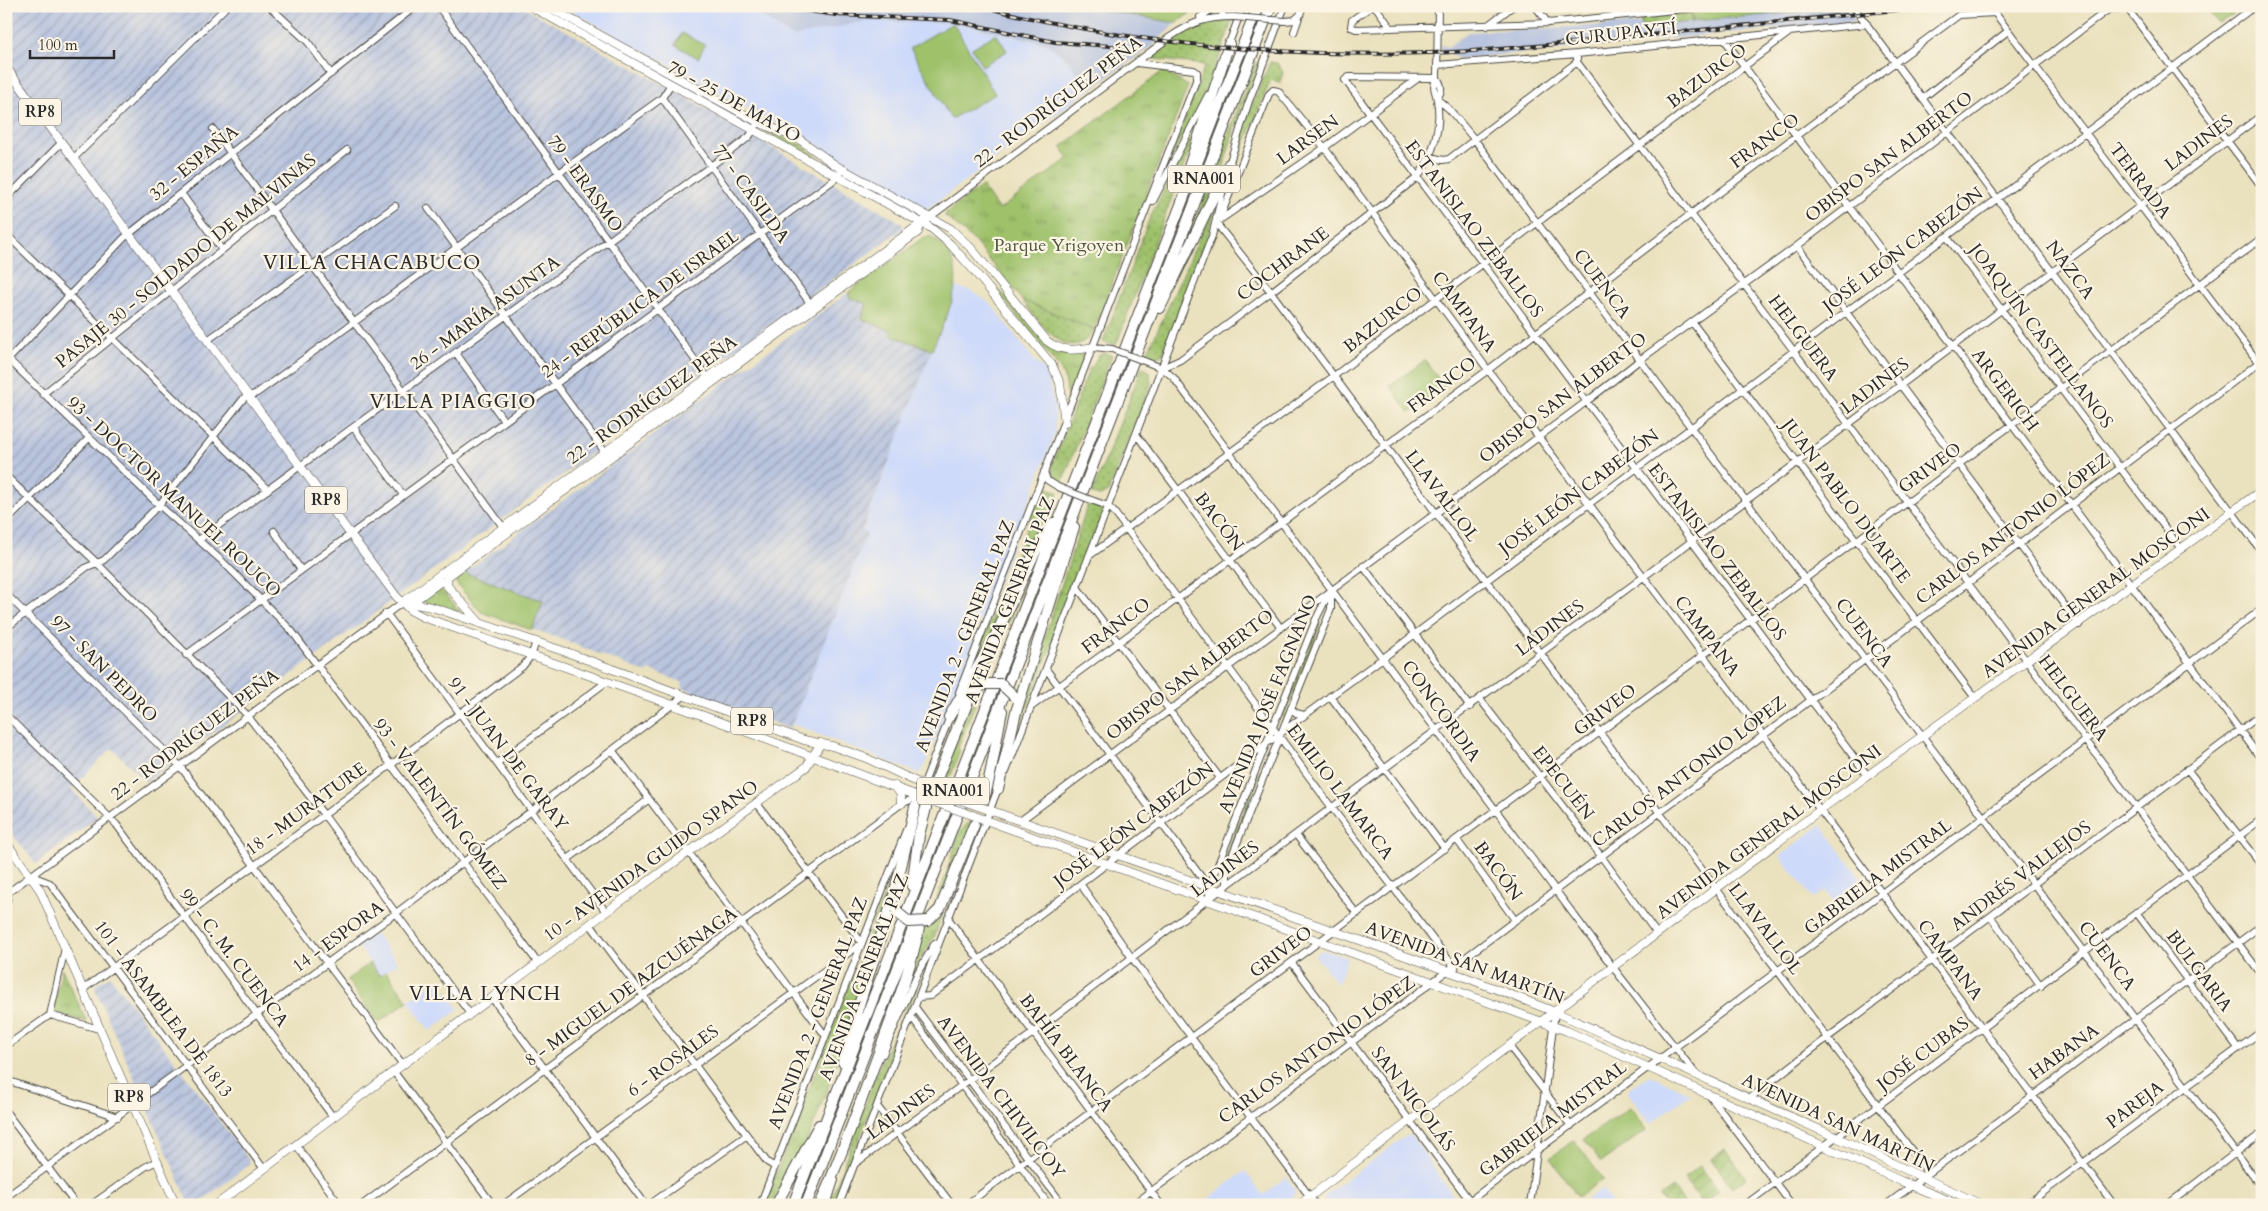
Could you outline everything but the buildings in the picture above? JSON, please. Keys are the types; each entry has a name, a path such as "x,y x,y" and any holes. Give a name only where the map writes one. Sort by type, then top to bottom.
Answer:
{"highway":[{"name":"AVENIDA GENERAL PAZ","path":"793,1205 1258,6"},
{"name":"AVENIDA GENERAL PAZ","path":"806,1205 1271,6"},
{"path":"1175,221 1195,148 1229,44"},
{"path":"1137,351 1181,267 1229,164"},
{"path":"998,789 1016,712 1071,542 1082,492"},
{"path":"950,717 993,641 1036,550 1066,501"},
{"path":"985,795 1010,676"},
{"path":"937,786 969,700 975,691 983,684 1001,684 1014,696 1016,712"},
{"path":"897,936 912,887 925,806"},
{"path":"841,1081 845,1052 894,896 925,806"},
{"path":"894,896 896,909 909,922 928,921 940,909 972,820"},
{"path":"820,1205 844,1150 908,972 924,899"},
{"path":"776,1205 834,1098"}],"main road":[{"name":"79 - 25 DE MAYO","path":"530,6 754,131 930,217 963,239 1054,346 1073,350 1094,347"},
{"name":"79 - 25 DE MAYO","path":"547,6 758,122 800,139 841,173 945,239 970,266 1047,359 1060,383 1065,423"},
{"name":"RP8","path":"6,66 209,339 396,596 403,602 423,617 920,796"},
{"name":"22 - RODRÍGUEZ PEÑA","path":"403,602 504,527 607,455 812,306 914,227 930,217"},
{"name":"22 - RODRÍGUEZ PEÑA","path":"403,602 418,598 445,581 708,378 812,306"},
{"name":"AVENIDA GENERAL MOSCONI","path":"1299,1205 1820,810 2079,625 2262,490"},
{"path":"445,581 480,623"},
{"name":"RP8","path":"403,602 427,606 536,642 804,740 821,743 889,767 924,785"},
{"name":"10 - AVENIDA GUIDO SPANO","path":"216,1205 606,912 806,767 821,743"},
{"name":"AVENIDA SAN MARTÍN","path":"924,785 937,786 975,805 1118,856 1130,858 1334,932 1451,968 1458,975 1555,1012 1924,1176 1982,1205"},
{"path":"895,786 901,795 900,804"},
{"name":"AVENIDA SAN MARTÍN","path":"920,796 925,806 972,820 986,820 1554,1026 1959,1205"},
{"name":"RP8","path":"6,842 32,876 40,890 176,1205"}],"street":[{"path":"74,158 227,6"},
{"path":"269,6 308,42 330,74"},
{"name":"32 - ESPAÑA","path":"7,359 130,234 416,6"},
{"name":"79 - ERASMO","path":"438,6 708,378"},
{"path":"1193,22 1217,6"},
{"path":"1222,17 1223,6"},
{"path":"1146,213 1205,101 1243,6"},
{"path":"839,1205 919,997 940,936 1032,707 1076,587 1162,368 1216,223 1229,164 1248,104 1285,6"},
{"path":"1294,32 1303,6"},
{"path":"1373,6 1391,28"},
{"name":"CURUPAYTÍ","path":"1373,6 1350,24 1356,29 1487,26 1713,6"},
{"path":"1438,6 1436,27 1437,78 1441,84 1442,92 1438,99 1437,126 1431,157 1443,160 1449,158 1475,140 1577,62 1577,54"},
{"path":"1487,26 1513,6"},
{"path":"1535,6 1548,22"},
{"path":"1644,13 1653,6"},
{"name":"NAZCA","path":"1853,6 2262,552"},
{"name":"JOSÉ LEÓN CABEZÓN","path":"919,997 930,996 1081,885 1161,822 2255,6"},
{"name":"OBISPO SAN ALBERTO","path":"1020,820 1796,246 2109,9 2127,8 2172,68"},
{"name":"TERRADA","path":"1995,13 2084,134 2261,364"},
{"name":"FRANCO","path":"1032,707 1488,370 1691,214 1960,15 1995,13"},
{"name":"22 - RODRÍGUEZ PEÑA","path":"930,217 1137,63 1170,36 1193,22 1222,17 1284,21 1294,20 1300,14"},
{"name":"CURUPAYTÍ","path":"1437,65 1577,54 1867,24"},
{"path":"1923,98 2008,31"},
{"name":"BAZURCO","path":"1088,557 1334,376 1790,32"},
{"name":"ARGERICH","path":"1724,39 2262,760"},
{"name":"HELGUERA","path":"1577,62 2262,975"},
{"name":"AVENIDA 2 - GENERAL PAZ","path":"760,1205 862,943 925,806 920,796 924,785 1197,78 1197,72 1194,70 1137,63"},
{"path":"2172,68 2262,187"},
{"name":"ESTANISLAO ZEBALLOS","path":"1417,79 1349,77 1345,79 1345,82 1868,776"},
{"path":"1417,79 1437,78"},
{"name":"LARSEN","path":"1216,223 1417,79"},
{"path":"6,628 87,567 104,560 158,504 242,400 662,98 671,84"},
{"name":"CAMPANA","path":"1216,223 1222,213 1269,94 1273,90 1280,92 1374,213 1488,370 1820,810 2114,1205"},
{"name":"77 - CASILDA","path":"662,98 812,306"},
{"name":"CUENCA","path":"1438,99 1450,108 1475,140 1588,292 1641,359 2262,1188"},
{"name":"LADINES","path":"856,1163 1033,1034 1228,885 1470,707 2262,115"},
{"name":"26 - MARÍA ASUNTA","path":"200,539 712,166 754,131 758,122"},
{"path":"213,129 504,527"},
{"path":"6,199 62,142"},
{"name":"PASAJE 30 - SOLDADO DE MALVINAS","path":"43,394 347,150"},
{"name":"COCHRANE","path":"1162,368 1180,360 1374,213 1418,177 1431,157"},
{"name":"24 - REPÚBLICA DE ISRAEL","path":"186,655 504,421 556,385 841,173"},
{"path":"181,193 222,250"},
{"path":"209,339 395,206"},
{"path":"428,208 607,455"},
{"name":"LLAVALLOL","path":"1216,223 1271,292 1436,512 1485,581 1924,1166 1924,1176"},
{"path":"6,234 211,437 268,490"},
{"name":"JOAQUÍN CASTELLANOS","path":"1947,237 2181,549"},
{"name":"GRIVEO","path":"966,1205 2262,238"},
{"path":"1796,246 2079,625"},
{"name":"JUAN PABLO DUARTE","path":"1692,322 1975,698"},
{"path":"1094,347 1112,349 1162,368"},
{"path":"456,353 504,421"},
{"name":"93 - DOCTOR MANUEL ROUCO","path":"7,359 158,504 200,539 291,630 316,664"},
{"name":"CARLOS ANTONIO LÓPEZ","path":"1133,1205 1968,583 2170,429 2261,364"},
{"name":"CONCORDIA","path":"1162,368 1172,375 1612,966 1696,1074"},
{"path":"354,428 403,495"},
{"name":"BACÓN","path":"1136,434 1280,627"},
{"path":"6,522 89,438"},
{"path":"1044,472 1047,480 1058,487 1108,506"},
{"path":"6,476 97,563 247,715 324,815 470,1014"},
{"name":"EMILIO LAMARCA","path":"1108,506 1228,665 1451,968"},
{"path":"274,531 301,570"},
{"path":"1363,566 1470,707"},
{"path":"1076,587 1220,778"},
{"name":"AVENIDA JOSÉ FAGNANO","path":"1209,901 1209,887 1316,619 1331,590"},
{"name":"AVENIDA JOSÉ FAGNANO","path":"1228,885 1227,868 1279,734 1326,623 1331,609 1331,590"},
{"name":"97 - SAN PEDRO","path":"6,594 180,766 404,1065"},
{"name":"22 - RODRÍGUEZ PEÑA","path":"7,893 316,664 403,602"},
{"path":"1307,607 1314,610 1316,619 1326,623"},
{"name":"GABRIELA MISTRAL","path":"1464,1205 1471,1202 1537,1149 1571,1126 1674,1047 2262,609"},
{"name":"91 - JUAN DE GARAY","path":"386,613 606,912"},
{"name":"18 - MURATURE","path":"82,990 324,815 523,666 531,656 536,642"},
{"name":"93 - VALENTÍN GÓMEZ","path":"316,664 538,963"},
{"path":"1046,670 1209,887"},
{"path":"497,763 605,683"},
{"name":"14 - ESPORA","path":"6,1197 396,913 684,696"},
{"name":"BACÓN","path":"1330,696 1445,849"},
{"name":"EPECUÉN","path":"1480,699 1601,856 1657,934"},
{"path":"1291,708 1296,713 1304,715"},
{"name":"ANDRÉS VALLEJOS","path":"1750,1098 1827,1038 2262,714"},
{"name":"99 - C. M. CUENCA","path":"6,715 110,818 333,1118"},
{"path":"612,751 826,1035"},
{"path":"2187,769 2262,865"},
{"name":"8 - MIGUEL DE AZCUÉNAGA","path":"362,1205 742,924 900,804 920,796"},
{"path":"568,859 648,800"},
{"path":"756,802 862,943"},
{"name":"JOSÉ CUBAS","path":"1745,1205 2262,820"},
{"path":"1296,835 1357,914"},
{"name":"BACÓN","path":"1457,840 1515,920"},
{"name":"101 - ASAMBLEA DE 1813","path":"32,876 50,883 264,1169"},
{"path":"1081,885 1132,958 1316,1205"},
{"path":"6,905 7,893"},
{"name":"BULGARIA","path":"2136,912 2238,1048"},
{"path":"1991,917 2041,986"},
{"name":"BAHÍA BLANCA","path":"948,918 1161,1205"},
{"path":"590,924 746,1135 775,1168"},
{"name":"HABANA","path":"1886,1205 2031,1095 2262,925"},
{"path":"870,1080 918,972 940,936"},
{"name":"6 - ROSALES","path":"503,1205 595,1136 862,943"},
{"path":"6,1046 50,1015 65,948"},
{"name":"SAN NICOLÁS","path":"1292,963 1471,1202"},
{"path":"492,998 647,1205 746,1135"},
{"name":"AVENIDA CHIVILCOY","path":"915,1007 1063,1205"},
{"path":"1530,1205 1555,1012"},
{"path":"50,1015 99,1029"},
{"name":"AVENIDA CHIVILCOY","path":"911,1016 1049,1205"},
{"name":"PAREJA","path":"2026,1205 2262,1031"},
{"path":"1509,1046 1546,1091 1571,1126"},
{"path":"394,1072 493,1205"},
{"path":"6,1080 118,1117"},
{"path":"1708,1094 1792,1205"},
{"path":"878,1106 952,1205"},
{"path":"6,1112 9,1121 76,1205"},
{"path":"2167,1205 2262,1133"},
{"path":"296,1145 340,1205"},
{"path":"827,1205 844,1150"},
{"path":"91,1205 145,1167 157,1161"}],"shaded area":[{"path":"6,6 521,6 675,91 902,223 904,228 596,450 146,782 112,748 71,789 98,817 36,864 6,826 6,367 15,359 6,350"},
{"path":"563,6 746,6 793,36 866,21 956,23 1047,44 1065,57 1089,90 930,207 925,208 834,157 802,134 769,120"},
{"path":"746,6 1082,6 1176,23 1152,46 1089,90 1065,57 1047,44 1007,34 956,23 866,21 793,37"},
{"path":"1846,8 1855,21 1459,59 1449,53 1440,54 1441,45 1448,47 1468,32 1694,21"},
{"path":"956,287 972,291 992,305 1034,360 1046,372 1055,407 1055,434 983,620 980,619 969,656 923,770 918,773 792,724 866,533 862,532"},
{"path":"849,292 849,297 867,304 862,319 893,331 892,335 932,350 862,531 867,533 790,729 683,688 682,682 649,670 647,673 561,639 481,612 456,583 457,578"},
{"path":"1821,825 1869,889 1869,893 1841,913 1825,890 1813,899 1780,856"},
{"path":"375,933 398,963 380,976 358,946"},
{"path":"1322,950 1348,957 1338,984 1315,955"},
{"path":"110,976 249,1160 249,1164 197,1205 190,1205 95,989 96,984"},
{"path":"437,979 459,1009 430,1031 408,1001"},
{"path":"1648,1076 1653,1076 1691,1094 1650,1124 1627,1091"},
{"path":"1407,1135 1412,1136 1456,1200 1455,1204 1325,1205 1324,1196"},
{"path":"1245,1171 1263,1195 1286,1177 1295,1190 1295,1195 1282,1205 1206,1205 1204,1202"},
{"path":"1602,1188 1614,1205 1580,1205"}],"green space":[{"path":"1081,6 1200,6 1176,23"},
{"path":"1755,6 1845,6 1846,8 1694,21 1691,13"},
{"path":"2205,6 2246,6 2218,24"},
{"path":"1690,13 1693,22 1641,26 1640,18"},
{"path":"1210,21 1232,21 1210,83 1166,169 1205,65 1155,59 1153,57 1180,36"},
{"path":"953,23 995,94 951,119 910,48"},
{"path":"682,33 705,45 698,58 675,45"},
{"path":"997,35 1007,51 982,66 972,48"},
{"path":"1270,62 1277,63 1283,72 1280,83 1271,79 1224,197 1246,120"},
{"path":"1255,63 1259,63 1234,130 1222,172 1178,267"},
{"name":"Parque Yrigoyen","path":"1163,71 1188,86 1094,330 1022,300 975,242 945,216 946,213 982,186 999,210 1069,158 1061,147"},
{"path":"1203,115 1116,345 1103,342 1150,217"},
{"path":"763,130 800,144 830,167"},
{"path":"1216,201 1206,242 1163,354 1155,359 1146,356"},
{"path":"930,236 944,248 953,261 956,275 951,305 932,350 891,335 892,331 862,319 867,304 849,297 849,292 924,237"},
{"path":"987,279 1011,302 1049,348 1062,353 1087,354 1068,401 1066,383 1061,370"},
{"path":"1022,300 1094,330 1084,341 1074,345 1064,343 1045,329"},
{"path":"1104,353 1112,355 1062,483 1054,476 1052,466 1090,367 1092,368 1098,356"},
{"path":"1425,360 1445,388 1410,413 1390,386"},
{"path":"1142,367 1150,372 1151,384 1108,492 1100,496 1092,494"},
{"path":"1043,486 1058,492 1056,498 1022,561 1025,563 986,645 971,671"},
{"path":"1088,504 1102,509 1102,515 1010,752 1014,731"},
{"path":"465,573 543,601 532,630 481,612 456,583 457,578"},
{"path":"1025,582 985,679 969,690 987,662"},
{"path":"439,586 461,613 420,601"},
{"path":"1319,624 1321,624 1283,718 1281,717"},
{"path":"981,689 958,748 960,750 951,776 943,782 939,781 968,710"},
{"path":"1259,771 1261,773 1223,871 1219,873"},
{"path":"968,823 971,824 938,904 929,916 946,876 959,832"},
{"path":"901,851 902,854 831,1080 807,1141 771,1205 764,1205"},
{"path":"942,913 935,935 916,967 905,996 924,927 934,923"},
{"path":"370,963 380,976 386,971 408,1001 378,1023 347,980"},
{"path":"924,968 834,1205 829,1205 877,1072"},
{"path":"62,969 87,1022 53,1012"},
{"path":"1631,1107 1647,1130 1601,1162 1584,1139"},
{"path":"1574,1140 1603,1179 1578,1197 1550,1158"},
{"path":"1725,1149 1746,1178 1733,1188 1711,1159"},
{"path":"1700,1166 1719,1191 1702,1204 1684,1178"},
{"path":"1673,1187 1686,1205 1666,1205 1660,1196"}],"tunnel":[{"path":"974,824 985,795"}],"railway":[{"path":"773,6 836,15 950,20 1055,42 1125,47"},
{"path":"980,6 1035,19 1147,39 1260,50 1374,54 1455,52 1525,47 1937,6"}],"district":[{"name":"VILLA CHACABUCO","path":"372,262"},
{"name":"VILLA PIAGGIO","path":"453,401"},
{"name":"VILLA LYNCH","path":"485,993"}]}
